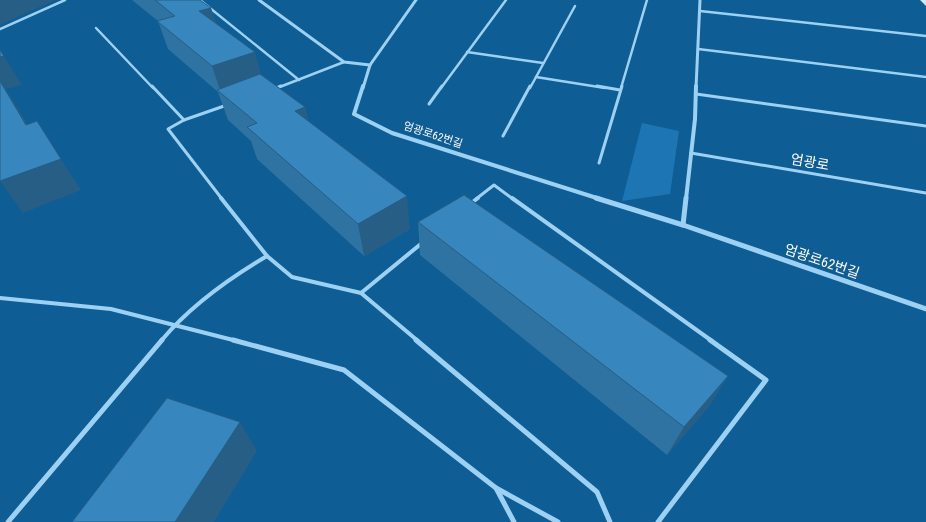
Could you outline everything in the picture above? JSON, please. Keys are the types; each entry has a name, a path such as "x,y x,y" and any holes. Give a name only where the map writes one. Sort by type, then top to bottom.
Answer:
{"main road":[{"path":"923,0 926,4"}],"street":[{"path":"259,0 344,62 370,65 416,0"},
{"path":"683,225 696,94 700,0"},
{"name":"엄광로62번길","path":"370,65 354,114 392,133 683,225 926,309"}],"lane":[{"path":"0,29 65,0"},
{"path":"200,0 299,80"},
{"path":"429,104 506,0"},
{"path":"599,163 647,0"},
{"path":"503,136 575,6"},
{"path":"700,11 926,36"},
{"path":"96,28 184,120"},
{"path":"698,48 926,77"},
{"path":"467,52 544,63"},
{"path":"273,89 344,62"},
{"path":"536,77 620,90"},
{"path":"696,94 926,126"},
{"path":"228,105 184,120 168,129 267,256 292,277 360,293 596,492 610,522"},
{"name":"엄광로","path":"691,153 926,193"},
{"path":"464,209 494,185 766,380 658,522"},
{"path":"360,293 427,239"},
{"path":"8,522 175,324 232,277 267,256"},
{"path":"0,298 111,309 175,324 344,370 496,488 558,522"},
{"path":"496,488 514,522"}],"shaded area":[{"path":"642,123 679,131 670,194 622,201"}],"building":[{"path":"155,0 200,0 211,8 199,11 255,52 212,66 157,21 175,16"},
{"path":"260,74 305,107 295,111 407,196 358,224 247,127 257,123 217,90"},
{"path":"0,81 26,125 37,121 61,159 0,181"},
{"path":"464,195 728,376 684,427 418,222"},
{"path":"167,398 240,422 175,522 72,522"}]}
